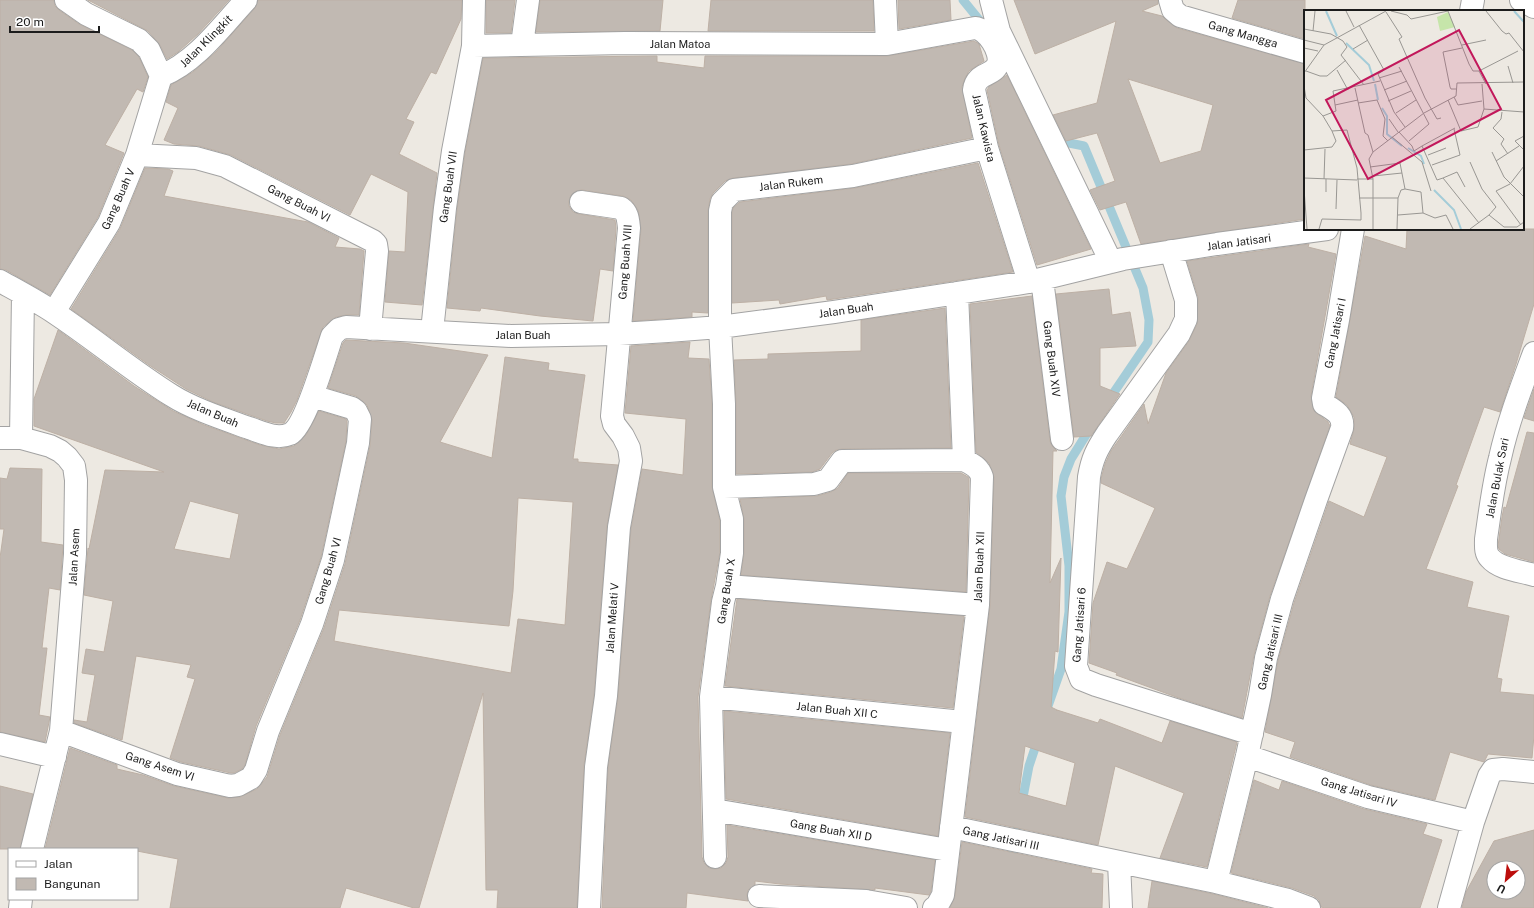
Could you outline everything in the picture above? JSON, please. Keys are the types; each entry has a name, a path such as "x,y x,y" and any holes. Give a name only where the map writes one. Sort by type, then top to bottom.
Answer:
{"street":[{"path":"66,0 86,14 139,40 146,46 161,76"},
{"name":"Jalan Klingkit","path":"161,76 180,67 201,48 246,0"},
{"path":"473,46 474,0"},
{"path":"522,45 528,0"},
{"path":"885,0 887,44"},
{"path":"991,0 999,31 1117,261"},
{"path":"1521,0 1534,7"},
{"name":"Gang Mangga","path":"1175,8 1304,52"},
{"name":"Jalan Kawista","path":"887,44 975,28 985,32 999,58 996,68 977,80 974,90 987,148 1035,281"},
{"name":"Jalan Matoa","path":"473,46 625,43 887,44"},
{"name":"Gang Buah VII","path":"432,331 444,208 473,46"},
{"name":"Gang Buah V","path":"54,312 109,223 137,155 161,76"},
{"name":"Jalan Rukem","path":"720,327 720,212 722,202 734,190 853,176 987,148"},
{"name":"Gang Buah VI","path":"137,155 196,158 225,166 373,241 376,244 377,251 370,329"},
{"name":"Gang Buah VIII","path":"582,202 621,208 626,212 629,228 619,334"},
{"name":"Jalan Jatisari","path":"1161,253 1320,230"},
{"name":"Gang Jatisari I","path":"1342,428 1341,416 1324,404 1323,398 1353,230"},
{"name":"Jalan Buah","path":"0,281 54,312 172,396 216,416 278,436 290,434 300,423 312,396 332,336 335,332 346,327 511,336 619,334 720,327 834,312 1035,281 1117,261 1161,253"},
{"name":"Gang Jatisari 6","path":"1161,253 1186,300 1186,319 1179,334 1097,450 1092,462 1089,477 1076,666 1081,679 1096,685 1252,734"},
{"name":"Gang Buah XIV","path":"1035,281 1062,439"},
{"path":"724,487 814,484 828,480 842,461 964,460 957,293"},
{"name":"Jalan Asem","path":"23,294 11,438 50,446 60,451 74,466 76,480 75,554 60,731 32,848"},
{"name":"Gang Buah X","path":"715,857 712,697 723,602 728,586 732,553 732,519 724,487 724,404 720,327"},
{"name":"Jalan Melati V","path":"589,908 596,767 606,696 619,527 631,461 629,448 623,436 614,424 612,416 619,334"},
{"name":"Jalan Bulak Sari","path":"1534,354 1517,398 1499,459 1486,539 1486,550 1489,558 1508,568 1534,575"},
{"name":"Gang Buah VI","path":"256,770 268,731 312,624 333,560 358,443 360,422 356,411 352,408 312,396"},
{"name":"Gang Jatisari III","path":"1216,882 1252,734 1266,658 1282,599 1342,428"},
{"name":"Jalan Buah XII","path":"934,908 937,906 943,895 978,605 982,477 980,469 964,460"},
{"path":"728,586 978,605"},
{"name":"Jalan Buah XII C","path":"712,697 963,722"},
{"name":"Gang Asem VI","path":"60,731 177,774 230,786 238,785 251,778 256,770"},
{"path":"0,744 55,757"},
{"name":"Gang Jatisari IV","path":"1247,756 1368,797 1473,822"},
{"path":"1449,908 1473,822 1489,776 1493,770 1503,769 1534,772"},
{"name":"Gang Buah XII D","path":"714,810 948,850"},
{"name":"Gang Jatisari III","path":"951,827 1216,882 1288,904 1309,908"},
{"path":"1119,862 1121,908"},
{"path":"759,896 906,908"}],"building":[{"path":"0,0 54,0 55,6 59,10 79,24 132,50 139,57 148,77 143,92 137,89 105,145 124,153 98,217 50,295 6,270 0,269"},
{"path":"88,0 229,0 198,34 178,52 167,59 160,45 148,31"},
{"path":"258,0 462,0 461,19 436,74 431,72 406,119 414,122 399,154 437,173 422,305 385,302 389,251 405,252 408,192 371,174 350,215 231,155 199,146 174,144 164,140 178,108 166,102 171,85 193,72 216,52 255,8"},
{"path":"486,0 515,0 511,33 486,33"},
{"path":"540,0 663,0 660,31 536,32"},
{"path":"711,0 873,0 874,31 708,31"},
{"path":"898,0 950,0 951,20 899,29"},
{"path":"1014,0 1158,0 1158,4 1142,11 1162,16 1177,28 1304,64 1304,219 1141,244 1126,202 1100,210 1090,190 1115,181 1097,133 1066,141 1053,115 1097,103 1116,21 1035,54","holes":["1128,79 1213,105 1201,151 1160,163"]},
{"path":"1238,0 1305,0 1304,39 1232,18"},
{"path":"974,41 979,44 984,61 969,71 962,87 972,138 851,164 733,178 725,181 713,193 710,199 708,211 708,313 692,312 692,317 633,321 641,229 638,210 631,200 623,196 582,190 576,191 571,195 569,206 573,212 615,220 616,228 613,271 600,269 593,321 481,308 480,311 447,308 457,210 465,153 483,58 657,56 657,62 704,68 705,56 887,56"},
{"path":"1007,75 1091,249 1037,265 999,145 987,90"},
{"path":"978,163 1013,272 827,300 826,296 780,304 779,300 732,303 732,212 733,208 740,202 855,188"},
{"path":"145,168 168,169 173,171 164,196 308,222 339,238 335,247 360,249 364,251 359,315 336,317 323,327 297,400 284,423 267,421 213,402 186,389 149,365 71,309 120,229"},
{"path":"1534,229 1534,304 1516,364 1500,412 1484,407 1456,485 1458,486 1426,569 1473,582 1467,607 1509,616 1497,678 1502,679 1500,692 1534,695 1534,735 1532,758 1488,754 1484,762 1450,752 1435,800 1371,785 1290,757 1295,742 1265,732 1278,661 1294,603 1329,501 1364,517 1387,457 1350,444 1354,429 1354,417 1347,405 1336,397 1365,236 1406,249 1407,230"},
{"path":"1309,244 1308,247 1336,254 1311,396 1314,411 1328,422 1330,426 1270,596 1254,655 1242,718 1179,698 1116,675 1117,673 1089,663 1093,603 1107,562 1127,569 1155,508 1101,483 1101,479 1105,464 1111,451 1144,404 1148,424 1166,373 1189,341 1197,324 1198,297 1187,261"},
{"path":"1109,289 1112,315 1130,312 1136,346 1100,348 1100,386 1120,394 1091,436 1074,437 1056,294"},
{"path":"1032,296 1050,441 1052,446 1057,451 1053,451 1050,583 1061,558 1058,652 1055,651 1051,707 1098,723 1100,719 1162,743 1170,721 1237,742 1207,867 1160,858 1184,793 1115,766 1098,845 965,817 990,606 994,477 989,463 976,452 970,304","holes":["1025,746 1075,763 1066,806 1019,793"]},
{"path":"945,308 951,448 842,449 836,450 832,453 820,469 812,472 736,474 736,404 734,360 768,359 768,354 861,351 861,320"},
{"path":"58,330 134,386 173,411 204,425 260,445 279,449 294,446 306,435 319,411 346,419 346,441 321,557 300,620 256,726 245,765 242,769 231,773 181,762 170,758 195,679 187,677 191,665 136,656 122,740 74,723 74,720 87,722 95,675 82,673 86,649 104,652 113,601 84,595 88,548 89,549 105,470 164,472 34,426 34,399","holes":["190,501 239,514 230,559 174,549"]},
{"path":"346,340 404,343 488,355 440,442 492,458 505,357 549,363 548,370 585,375 573,459 578,459 578,462 618,465 607,526 594,695 584,765 577,908 497,908 498,890 486,890 483,693 419,908 414,908 346,888 340,908 170,908 178,859 138,851 138,848 45,848 70,748 117,765 117,769 143,775 174,786 228,798 240,797 257,789 267,777 280,735 324,628 345,564 370,446 372,420 367,405 356,396 328,388 343,343","holes":["518,498 573,502 565,625 518,619 511,673 334,641 339,610 509,626 513,591"]},
{"path":"690,342 688,358 709,359 712,404 712,487 720,521 720,552 711,600 698,697 702,857 704,863 709,868 715,869 721,868 726,863 728,857 727,825 935,860 931,891 929,895 875,888 875,890 755,881 755,885 748,890 748,901 687,893 686,908 602,908 608,768 618,697 631,529 642,469 683,475 686,419 625,413 631,346"},
{"path":"1534,389 1534,421 1524,418"},
{"path":"1527,432 1534,433 1534,562 1505,554 1499,549 1498,546 1504,507 1506,508"},
{"path":"10,468 42,469 41,542 63,545 60,590 49,588 42,648 47,648 39,715 50,717 45,742 0,732 0,558 4,529 0,529 0,478 7,479"},
{"path":"848,473 961,473 968,477 966,592 741,575 744,553 744,519 740,499 817,496 831,492 838,488"},
{"path":"737,599 964,616 953,708 725,686"},
{"path":"724,711 950,733 938,836 726,799"},
{"path":"1254,780 1279,790 1282,781 1364,809 1427,824 1423,834 1442,840 1420,908 1325,908 1321,907 1319,900 1314,896 1292,888 1231,873"},
{"path":"0,786 33,794 20,848 0,849"},
{"path":"1534,830 1534,908 1462,908 1466,892 1494,841"},
{"path":"962,842 1092,869 1091,873 1103,874 1102,908 950,908 955,896"},
{"path":"1152,881 1213,894 1268,908 1148,908"}],"waterway":[{"path":"963,0 985,27"},
{"path":"1064,142 1084,146 1143,288 1149,320 1148,342 1108,401"},
{"path":"1048,706 1061,669 1069,612 1069,566 1061,496 1064,477 1071,459 1091,427"},
{"path":"1010,865 1029,766 1038,739"}]}
